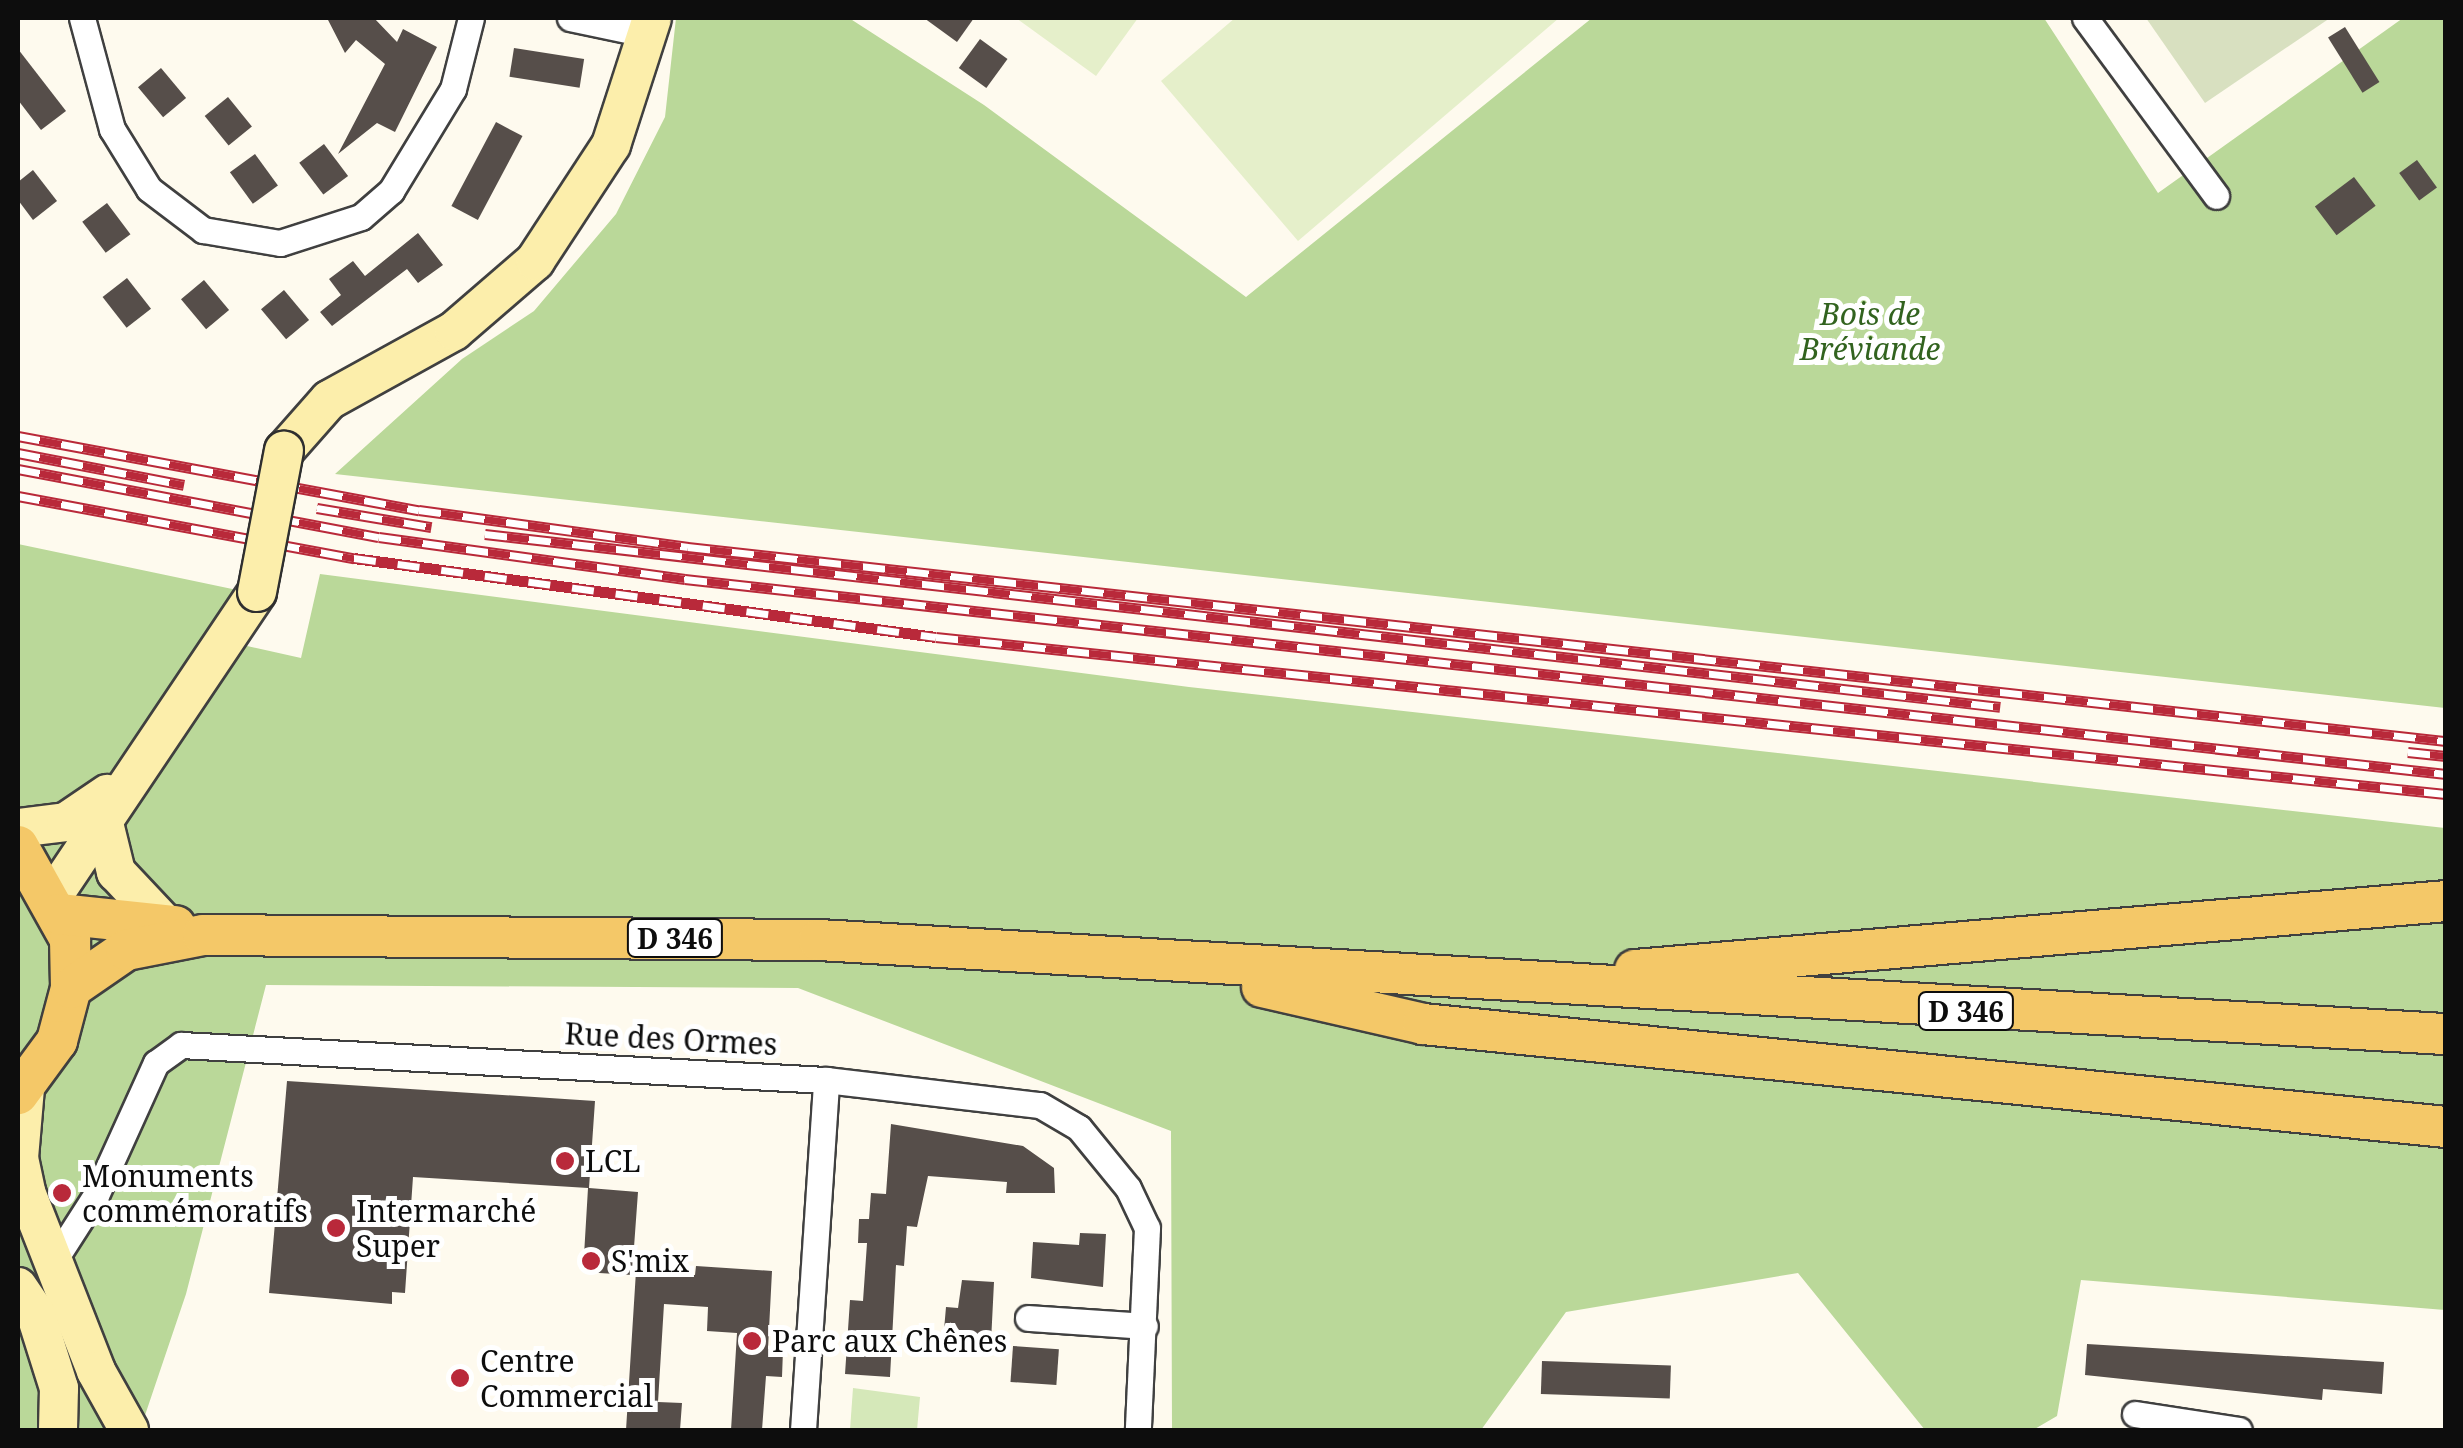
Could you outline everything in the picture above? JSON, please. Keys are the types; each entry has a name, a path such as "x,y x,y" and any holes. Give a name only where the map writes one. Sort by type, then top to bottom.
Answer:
{"main road":[{"path":"18,846 56,905 70,939 71,988 56,1041 22,1091"},
{"path":"1487,982 2446,901"},
{"name":"D 346","path":"56,905 164,923 202,935"},
{"name":"D 346","path":"71,988 126,950 202,935 819,940 1487,982 2446,1034"},
{"path":"1146,960 1423,1024 2446,1126"}],"street":[{"path":"82,18 112,129 149,189 203,230 280,243 361,216 392,191 454,89 472,18"},
{"path":"56,905 128,775 258,592 284,451 329,400 454,331 534,261 593,181 651,26 570,18"},
{"path":"2085,18 2216,196"},
{"path":"18,828 89,811 128,775"},
{"path":"103,819 116,872 164,923"},
{"name":"Rue des Ormes","path":"55,1259 96,1196 156,1064 181,1045 826,1080 1040,1105 1078,1128 1128,1188 1148,1228 1138,1430"},
{"path":"803,1430 826,1080"},
{"path":"22,1091 19,1158 96,1372 130,1430"},
{"path":"18,1287 36,1312 59,1388 58,1430"},
{"path":"1028,1318 1145,1326"},
{"path":"2134,1414 2239,1430"},
{"path":"92,1430 130,1430"}],"green space":[{"name":"Bois de Bréviande","path":"676,18 849,18 984,105 1246,297 1592,18 2044,18 2158,193 2403,18 2445,18 2445,708 335,474 462,359 534,311 616,214 665,117"},
{"path":"1016,18 1138,18 1096,76"},
{"path":"1235,18 1559,18 1298,241 1161,81"},
{"path":"2146,18 2330,18 2205,103"},
{"path":"18,544 237,590 216,639 301,658 320,574 1189,687 2445,828 2445,1310 2081,1280 2057,1416 2033,1430 1925,1430 1798,1273 1566,1312 1481,1430 1172,1430 1171,1131 798,988 266,985 186,1294 140,1430 18,1430"},
{"path":"853,1388 920,1397 917,1430 850,1430"}],"building":[{"path":"327,18 374,18 397,42 403,29 437,47 395,132 377,123 338,154 385,64 356,40 345,53"},
{"path":"924,18 974,18 957,42"},
{"path":"2345,27 2379,82 2362,93 2328,38"},
{"path":"980,39 1008,59 986,88 959,68"},
{"path":"514,48 584,59 580,88 509,77"},
{"path":"18,49 66,111 41,130 18,100"},
{"path":"161,68 186,98 163,117 138,87"},
{"path":"228,97 252,127 229,145 205,116"},
{"path":"496,122 522,136 478,220 451,206"},
{"path":"324,144 348,176 323,195 299,163"},
{"path":"255,154 278,186 253,204 230,172"},
{"path":"2417,160 2437,188 2419,200 2399,173"},
{"path":"33,170 57,201 33,220 18,200 18,182"},
{"path":"2354,177 2376,206 2337,235 2315,206"},
{"path":"107,203 130,234 106,253 82,222"},
{"path":"418,233 443,265 418,283 407,269 332,326 320,312 341,295 329,279 353,261 365,276"},
{"path":"127,278 151,309 127,328 103,297"},
{"path":"204,280 229,310 206,329 181,299"},
{"path":"284,290 309,320 286,339 261,309"},
{"path":"287,1081 595,1101 589,1188 638,1192 632,1275 583,1272 588,1188 413,1177 405,1293 392,1292 392,1304 269,1293"},
{"path":"891,1124 1023,1146 1054,1168 1055,1193 1006,1193 1007,1182 928,1176 917,1227 907,1226 904,1266 896,1265 890,1377 845,1374 850,1300 863,1301 867,1243 858,1243 859,1219 869,1219 871,1193 886,1194"},
{"path":"1080,1233 1106,1234 1103,1287 1031,1278 1033,1242 1079,1245"},
{"name":"Parc aux Chênes","path":"696,1266 772,1271 768,1349 783,1350 782,1377 766,1376 762,1430 731,1430 737,1333 707,1331 708,1307 664,1304 658,1402 682,1403 680,1430 626,1430 636,1271 695,1275"},
{"path":"962,1280 994,1282 991,1342 957,1340 957,1331 944,1330 946,1307 958,1308"},
{"path":"2087,1344 2384,1362 2382,1394 2323,1389 2322,1400 2085,1375"},
{"path":"1013,1346 1059,1349 1056,1385 1010,1382"},
{"path":"1542,1361 1671,1366 1670,1398 1541,1394"}],"railway":[{"path":"18,436 419,510 688,547 2446,741"},
{"path":"18,453 184,485"},
{"path":"18,469 379,537 685,579 2446,774"},
{"path":"18,496 354,558 936,637 2446,794"},
{"path":"317,508 431,527"},
{"path":"485,534 2000,707"},
{"path":"2408,752 2446,756"}],"place":[{"name":"LCL","path":"565,1161"},
{"name":"Monuments commémoratifs","path":"62,1193"},
{"name":"Intermarché Super","path":"336,1228"},
{"name":"S'mix","path":"591,1261"},
{"name":"Parc aux Chênes","path":"752,1341"},
{"name":"Centre Commercial","path":"460,1378"}]}
